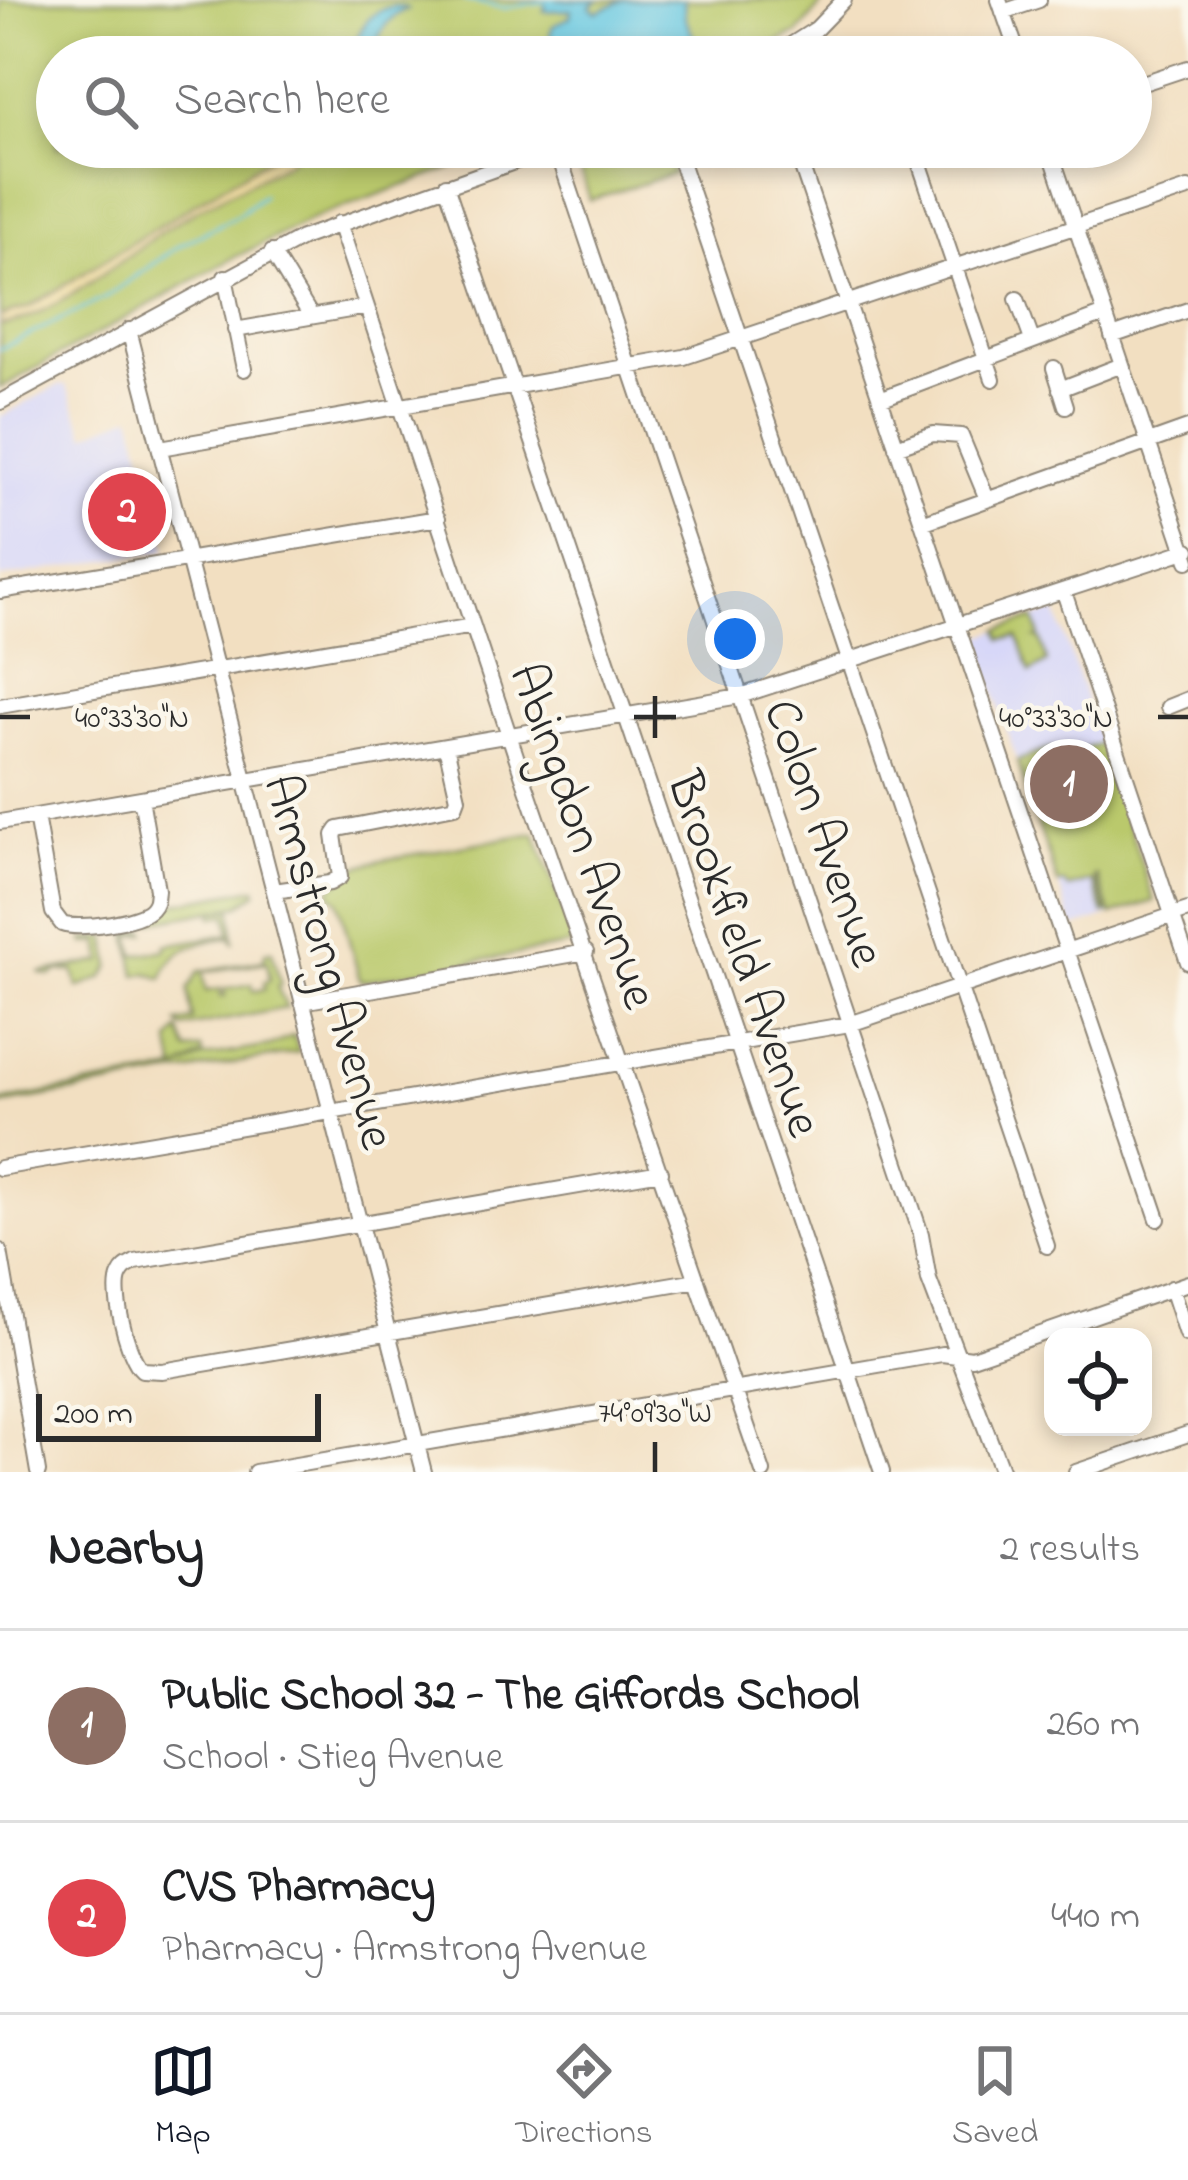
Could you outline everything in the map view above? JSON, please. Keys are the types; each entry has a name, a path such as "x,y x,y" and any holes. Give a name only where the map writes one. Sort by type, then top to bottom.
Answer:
{"street":[{"path":"807,36 844,0"},
{"path":"1011,36 1001,6 1039,0"},
{"path":"1152,80 1188,68"},
{"path":"0,402 272,252 495,168"},
{"name":"Colon Avenue","path":"563,168 921,1234 929,1280 1002,1472"},
{"path":"683,168 1047,1246"},
{"path":"803,168 1158,1219"},
{"path":"921,168 993,379"},
{"path":"0,822 740,696 1187,554 1056,168"},
{"name":"Brookfield Avenue","path":"446,185 882,1472"},
{"path":"160,448 631,368 741,340 1188,189"},
{"name":"Abingdon Avenue","path":"339,224 763,1472"},
{"path":"272,252 311,316"},
{"path":"225,277 244,369"},
{"path":"1017,299 1032,340"},
{"path":"236,330 367,307"},
{"path":"1112,335 1188,310"},
{"path":"880,399 1105,314"},
{"name":"Armstrong Avenue","path":"129,330 424,1472"},
{"path":"1060,388 1123,365"},
{"path":"1054,368 1066,406"},
{"path":"922,524 1188,428"},
{"path":"896,447 934,434 962,436 987,499"},
{"path":"0,591 438,518"},
{"path":"1064,592 1180,913 1188,962"},
{"path":"0,706 472,626"},
{"path":"1168,707 1188,699"},
{"path":"274,892 331,883 340,877 334,835 338,830 457,804 446,746"},
{"path":"36,816 52,912 62,924 81,927 142,916 154,905 158,890 141,798"},
{"path":"0,1168 850,1024 1180,913"},
{"path":"302,1002 586,952"},
{"path":"661,1172 130,1264 118,1282 129,1352 136,1366 154,1372 697,1280"},
{"path":"0,1251 38,1472"},
{"path":"255,1472 304,1468 417,1444 943,1354 972,1358 1188,1283"},
{"path":"1171,1288 1186,1334"},
{"path":"1076,1472 1188,1434"}],"shaded area":[{"path":"66,385 86,435 132,415 167,550 0,578 0,417"},
{"path":"1056,611 1154,901 1073,928 976,638"}],"green space":[{"path":"0,0 825,0 791,36 36,36 36,168 452,168 319,216 233,258 0,388"},
{"path":"580,168 671,168 673,174 590,200"},
{"path":"1034,618 1040,636 1036,638 1041,640 1047,662 1031,672 1018,637 1002,639 999,630"},
{"path":"1101,743 1154,901 1111,915 1097,876 1104,914 1092,881 1068,888 1058,884 1017,761 1052,748 1057,758"},
{"path":"535,833 576,944 362,981 338,900 330,889 356,867"},
{"path":"256,888 238,906 147,923 165,905"},
{"path":"232,909 234,944 231,937 189,948 173,959 162,979 147,973 136,975 128,933 146,933 131,936 135,955 166,950 166,945 230,934 227,915 213,917 212,912"},
{"path":"107,937 111,966 103,978 78,988 74,971 50,976 39,973 103,961 100,942 85,944 84,940"},
{"path":"272,951 281,985 277,986 287,1008 183,1028 178,1023 193,1020 188,989 199,971 264,960 265,952","holes":["267,962 270,980 264,982 265,989 253,991 252,984 224,989 221,997 220,989 206,991 203,972"]},
{"path":"179,1030 187,1051 201,1049 203,1055 177,1070 205,1057 270,1046 294,1035 299,1052 0,1105 0,1101 176,1070 170,1041"}],"sand":[{"path":"252,168 277,168 173,224 61,301 0,325 0,316 29,307"}],"water":[{"path":"546,0 598,0 590,7 597,12 624,0 684,0 693,36 551,36 553,26 570,17 571,10 544,11"},
{"path":"385,9 409,9 388,22 380,36 358,36 370,18"}],"waterway":[{"path":"464,0 504,8 555,0"},
{"path":"0,349 105,298 263,195"}],"place":[{"name":"CVS Pharmacy","path":"127,512"},
{"name":"Public School 32 - The Giffords School","path":"1069,784"}]}
